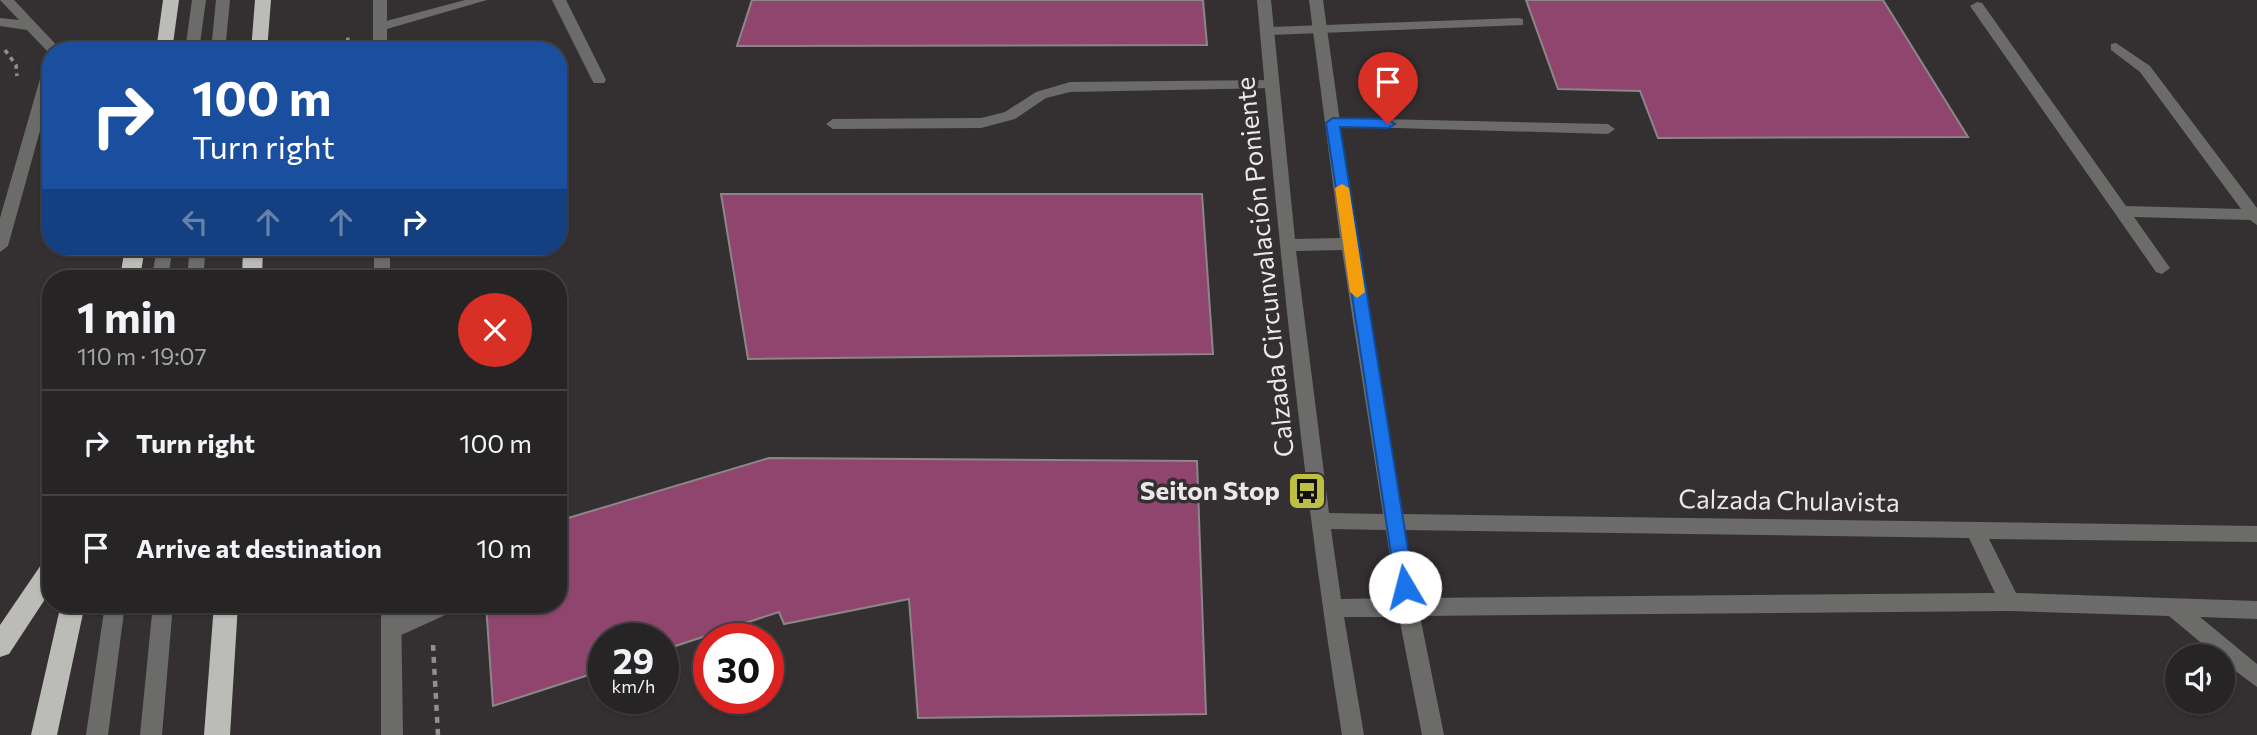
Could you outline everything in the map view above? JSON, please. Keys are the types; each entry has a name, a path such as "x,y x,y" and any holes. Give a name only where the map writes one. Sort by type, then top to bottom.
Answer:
{"highway":[{"path":"165,42 171,0"},
{"path":"260,42 263,0"},
{"path":"0,646 42,583"},
{"path":"44,735 71,613"},
{"path":"217,735 225,613"}],"street":[{"path":"7,0 46,42"},
{"path":"193,42 199,0"},
{"path":"219,42 223,0"},
{"path":"380,0 380,42"},
{"path":"380,27 480,0"},
{"path":"559,0 599,80"},
{"name":"Calzada Circunvalación Poniente","path":"1264,0 1287,244 1332,608 1353,735"},
{"path":"1316,0 1349,244 1408,608 1433,735"},
{"path":"1977,6 2162,268"},
{"path":"0,22 31,26"},
{"path":"1267,31 1518,22"},
{"path":"2116,47 2145,69 2256,217"},
{"path":"833,124 981,124 1010,116 1041,95 1070,87 1272,85"},
{"path":"0,246 42,97"},
{"path":"1333,123 1608,129"},
{"path":"2121,211 2256,217"},
{"path":"1287,244 1349,244"},
{"name":"Calzada Chulavista","path":"1321,521 2257,534"},
{"path":"1974,529 2010,602"},
{"path":"1332,608 2010,602 2257,610"},
{"path":"2175,609 2257,677"},
{"path":"97,735 114,613"},
{"path":"151,735 162,613"},
{"path":"391,613 392,735"},
{"path":"392,628 428,613"}],"path":[{"path":"438,613 438,735"}],"building":[{"path":"752,0 1203,0 1207,45 737,46"},
{"path":"1526,0 1883,0 1968,137 1658,138 1640,91 1558,89"},
{"path":"721,194 1202,194 1213,354 748,359"},
{"path":"769,458 1197,461 1206,714 918,718 909,599 784,624 779,612 745,623 693,623 693,640 679,645 679,623 588,623 588,675 493,706 487,613 567,613 567,518"}],"slow traffic":[{"path":"1342,188 1357,292"}],"place":[{"name":"Seiton Stop","path":"1307,491"}],"route":[{"path":"1388,124 1333,123 1349,244 1405,587"}]}
